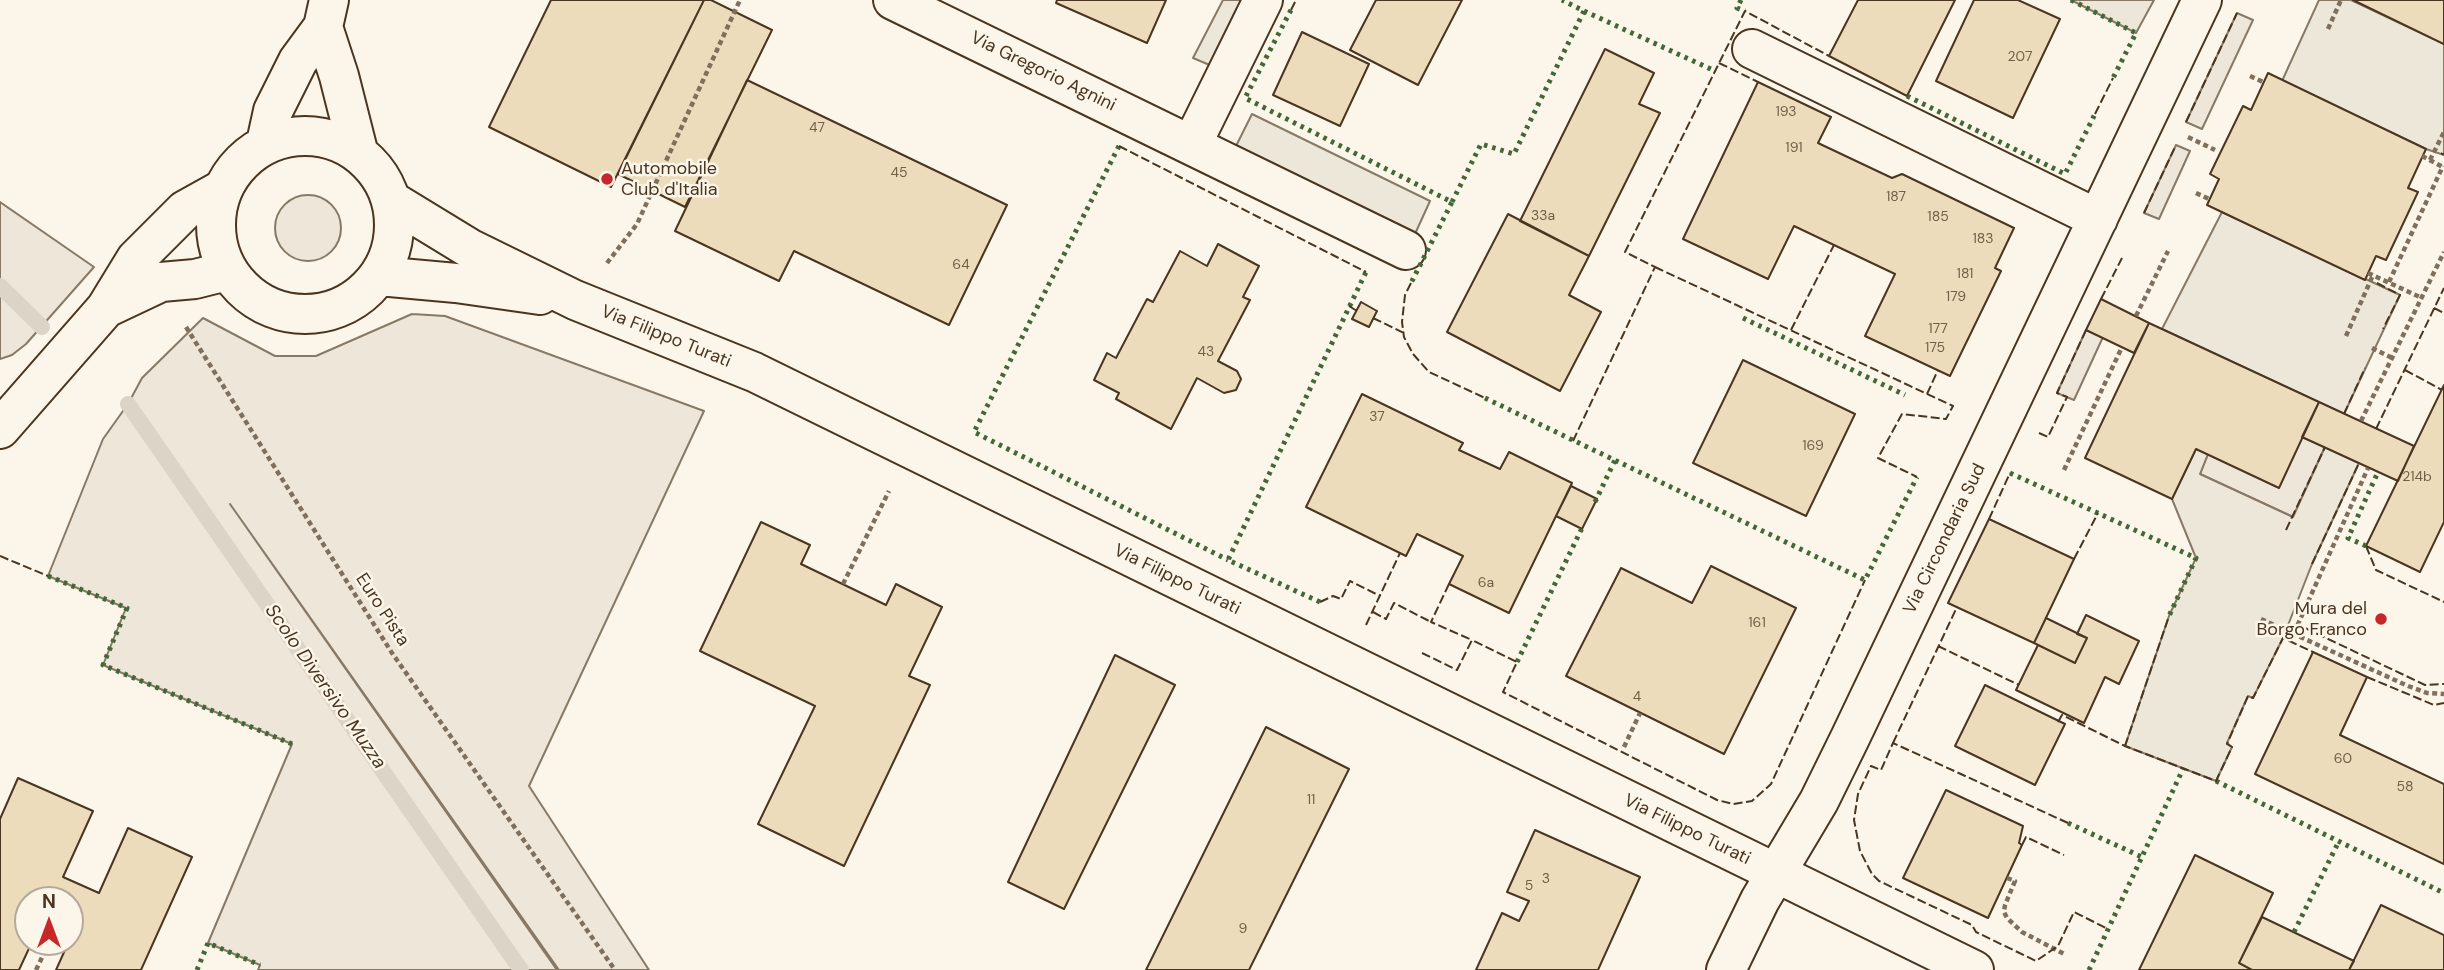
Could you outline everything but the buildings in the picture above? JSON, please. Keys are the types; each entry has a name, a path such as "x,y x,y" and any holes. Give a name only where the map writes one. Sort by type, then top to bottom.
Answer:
{"main road":[{"name":"Via Gregorio Agnini","path":"893,0 1406,250"},
{"path":"1192,144 1263,0"},
{"name":"Via Circondaria Sud","path":"1726,970 1774,873 1819,800 1850,738 2203,0"},
{"path":"266,144 274,111 298,61 326,14"},
{"path":"326,14 358,151"},
{"path":"1752,49 2098,219"},
{"path":"289,135 313,135 337,140 358,151 379,174 392,201 395,228 391,253 379,276 358,298 331,311 301,314 272,308 247,293 227,271 216,245 215,218 221,190 234,172 266,144 289,135"},
{"path":"2,425 106,308 136,260 185,210 221,190"},
{"name":"Via Filippo Turati","path":"392,201 469,248 575,300 754,372 1774,873"},
{"path":"106,308 162,282 195,279 227,271"},
{"name":"Via Filippo Turati","path":"379,276 456,283 575,300"},
{"path":"1774,873 1974,970"}],"path":[{"path":"609,258 637,224 740,0"},
{"path":"2328,29 2341,0"},
{"path":"2250,76 2263,82"},
{"path":"2431,160 2444,132"},
{"path":"2389,282 2444,167 2422,156"},
{"path":"2196,193 2209,199"},
{"path":"2136,316 2168,251"},
{"path":"2361,422 2444,251"},
{"path":"2346,337 2370,274 2422,298"},
{"name":"Euro Pista","path":"162,282 193,340 392,653 615,970"},
{"path":"2063,470 2122,347"},
{"path":"2372,348 2392,358"},
{"path":"843,584 909,449"},
{"path":"2294,633 2368,468"},
{"path":"2261,619 2408,686 2427,693 2444,694"},
{"path":"1622,752 1640,713"},
{"path":"2007,878 2015,881 2005,905 2007,918 2022,932 2066,955"}],"shaded area":[{"path":"1223,0 1246,0 1212,66 1193,58"},
{"path":"2071,0 2154,0 2136,33"},
{"path":"2319,0 2351,0 2444,44 2444,155 2282,81"},
{"path":"2237,13 2253,20 2202,129 2186,122"},
{"path":"1252,114 1430,201 1415,234 1236,146"},
{"path":"2176,145 2190,151 2159,219 2144,213"},
{"path":"302,195 314,195 326,200 336,210 341,228 339,241 326,256 314,261 302,261 290,256 280,246 275,234 275,222 280,210 290,200"},
{"path":"0,202 94,267 26,344 12,355 0,359"},
{"path":"2222,212 2400,295 2344,414 2162,329"},
{"path":"412,314 445,316 704,411 529,786 649,970 559,970 230,504 557,970 258,970 260,965 208,943 292,744 103,665 126,608 48,576 103,439 128,404 142,378 203,318 275,356 316,356"},
{"path":"2086,330 2103,337 2074,400 2057,393"},
{"path":"2302,437 2325,447 2293,517 2200,474 2208,454"},
{"path":"2325,447 2359,463 2312,564 2283,638 2253,698 2248,696 2227,743 2232,747 2216,781 2125,746 2169,616 2196,558 2172,499 2196,449 2208,454 2200,474 2293,517"}],"waterway":[{"name":"Scolo Diversivo Muzza","path":"0,286 42,327"},
{"name":"Scolo Diversivo Muzza","path":"128,404 521,970"}],"hedge":[{"path":"1452,202 1481,144 1514,154 1584,11 1562,0"},
{"path":"1741,0 1737,8 1745,11"},
{"path":"2071,0 2136,33 2113,78"},
{"path":"1291,10 1245,98 1452,202 1411,283"},
{"path":"1584,11 1715,71"},
{"path":"1907,96 2065,174 2095,114"},
{"path":"1119,146 974,432 1228,560"},
{"path":"1320,602 1228,560 1366,272"},
{"path":"1743,318 1905,395"},
{"path":"1485,398 1865,580 1917,477"},
{"path":"1595,502 1615,460"},
{"path":"2366,546 2348,538 2378,472"},
{"path":"2010,473 2196,558 2169,616"},
{"path":"1517,662 1583,526"},
{"path":"48,576 127,608 103,665 292,744"},
{"path":"2089,970 2183,769"},
{"path":"2216,781 2444,893"},
{"path":"2068,823 2142,857"},
{"path":"2294,932 2339,841"},
{"path":"197,970 208,943 260,965"}],"fence":[{"path":"1291,10 1296,0"},
{"path":"1573,441 1655,267 1625,252 1745,11 1829,56"},
{"path":"2186,122 2237,13"},
{"path":"1719,63 1758,82"},
{"path":"2095,114 2113,78"},
{"path":"2144,213 2176,145"},
{"path":"1119,146 1366,272"},
{"path":"1791,330 1834,245"},
{"path":"2101,299 2122,258"},
{"path":"1655,267 1953,406 1946,419 1902,414 1878,458 1917,477"},
{"path":"1411,283 1405,295 1402,322 1404,337 1413,354 1429,372 1485,398"},
{"path":"2377,283 2400,295 2383,329"},
{"path":"2376,429 2444,288"},
{"path":"1349,306 1357,311"},
{"path":"2434,308 2444,313"},
{"path":"1373,318 1404,333"},
{"path":"2039,433 2048,437 2067,397 2057,393 2086,330"},
{"path":"2344,414 2365,368"},
{"path":"1927,394 1938,370"},
{"path":"2405,370 2442,390"},
{"path":"2286,530 2325,447"},
{"path":"2312,564 2359,463"},
{"path":"1989,519 2010,473"},
{"path":"2074,559 2098,513"},
{"path":"2366,546 2376,570 2444,602"},
{"path":"1366,625 1400,553"},
{"path":"0,556 48,576"},
{"path":"1422,653 1457,670 1472,640 1517,662 1503,692 1717,800 1733,804 1752,801 1771,784 1865,580"},
{"path":"1320,602 1333,596 1341,599 1350,581 1380,596"},
{"path":"1449,584 1431,622 1472,640"},
{"path":"1373,612 1386,619 1394,603 1431,622"},
{"path":"1893,743 1957,607"},
{"path":"2125,746 2169,616"},
{"path":"2305,628 2425,685 2444,684"},
{"path":"2058,722 2062,715 2125,746 2216,781 2232,747 2227,744 2248,696 2253,698 2283,638 2313,652"},
{"path":"1938,646 2019,685"},
{"path":"2367,677 2434,705 2444,703"},
{"path":"2068,823 1893,743 1881,770 1871,766 1858,794 1854,820 1860,851 1872,874 1879,881 1972,925 1976,932 2036,961 2058,946 2074,912 2108,929"},
{"path":"2022,845 2026,837 2064,855"}],"place":[{"name":"Automobile Club d'Italia","path":"607,179"},
{"name":"Mura del Borgo Franco","path":"2381,619"}]}
